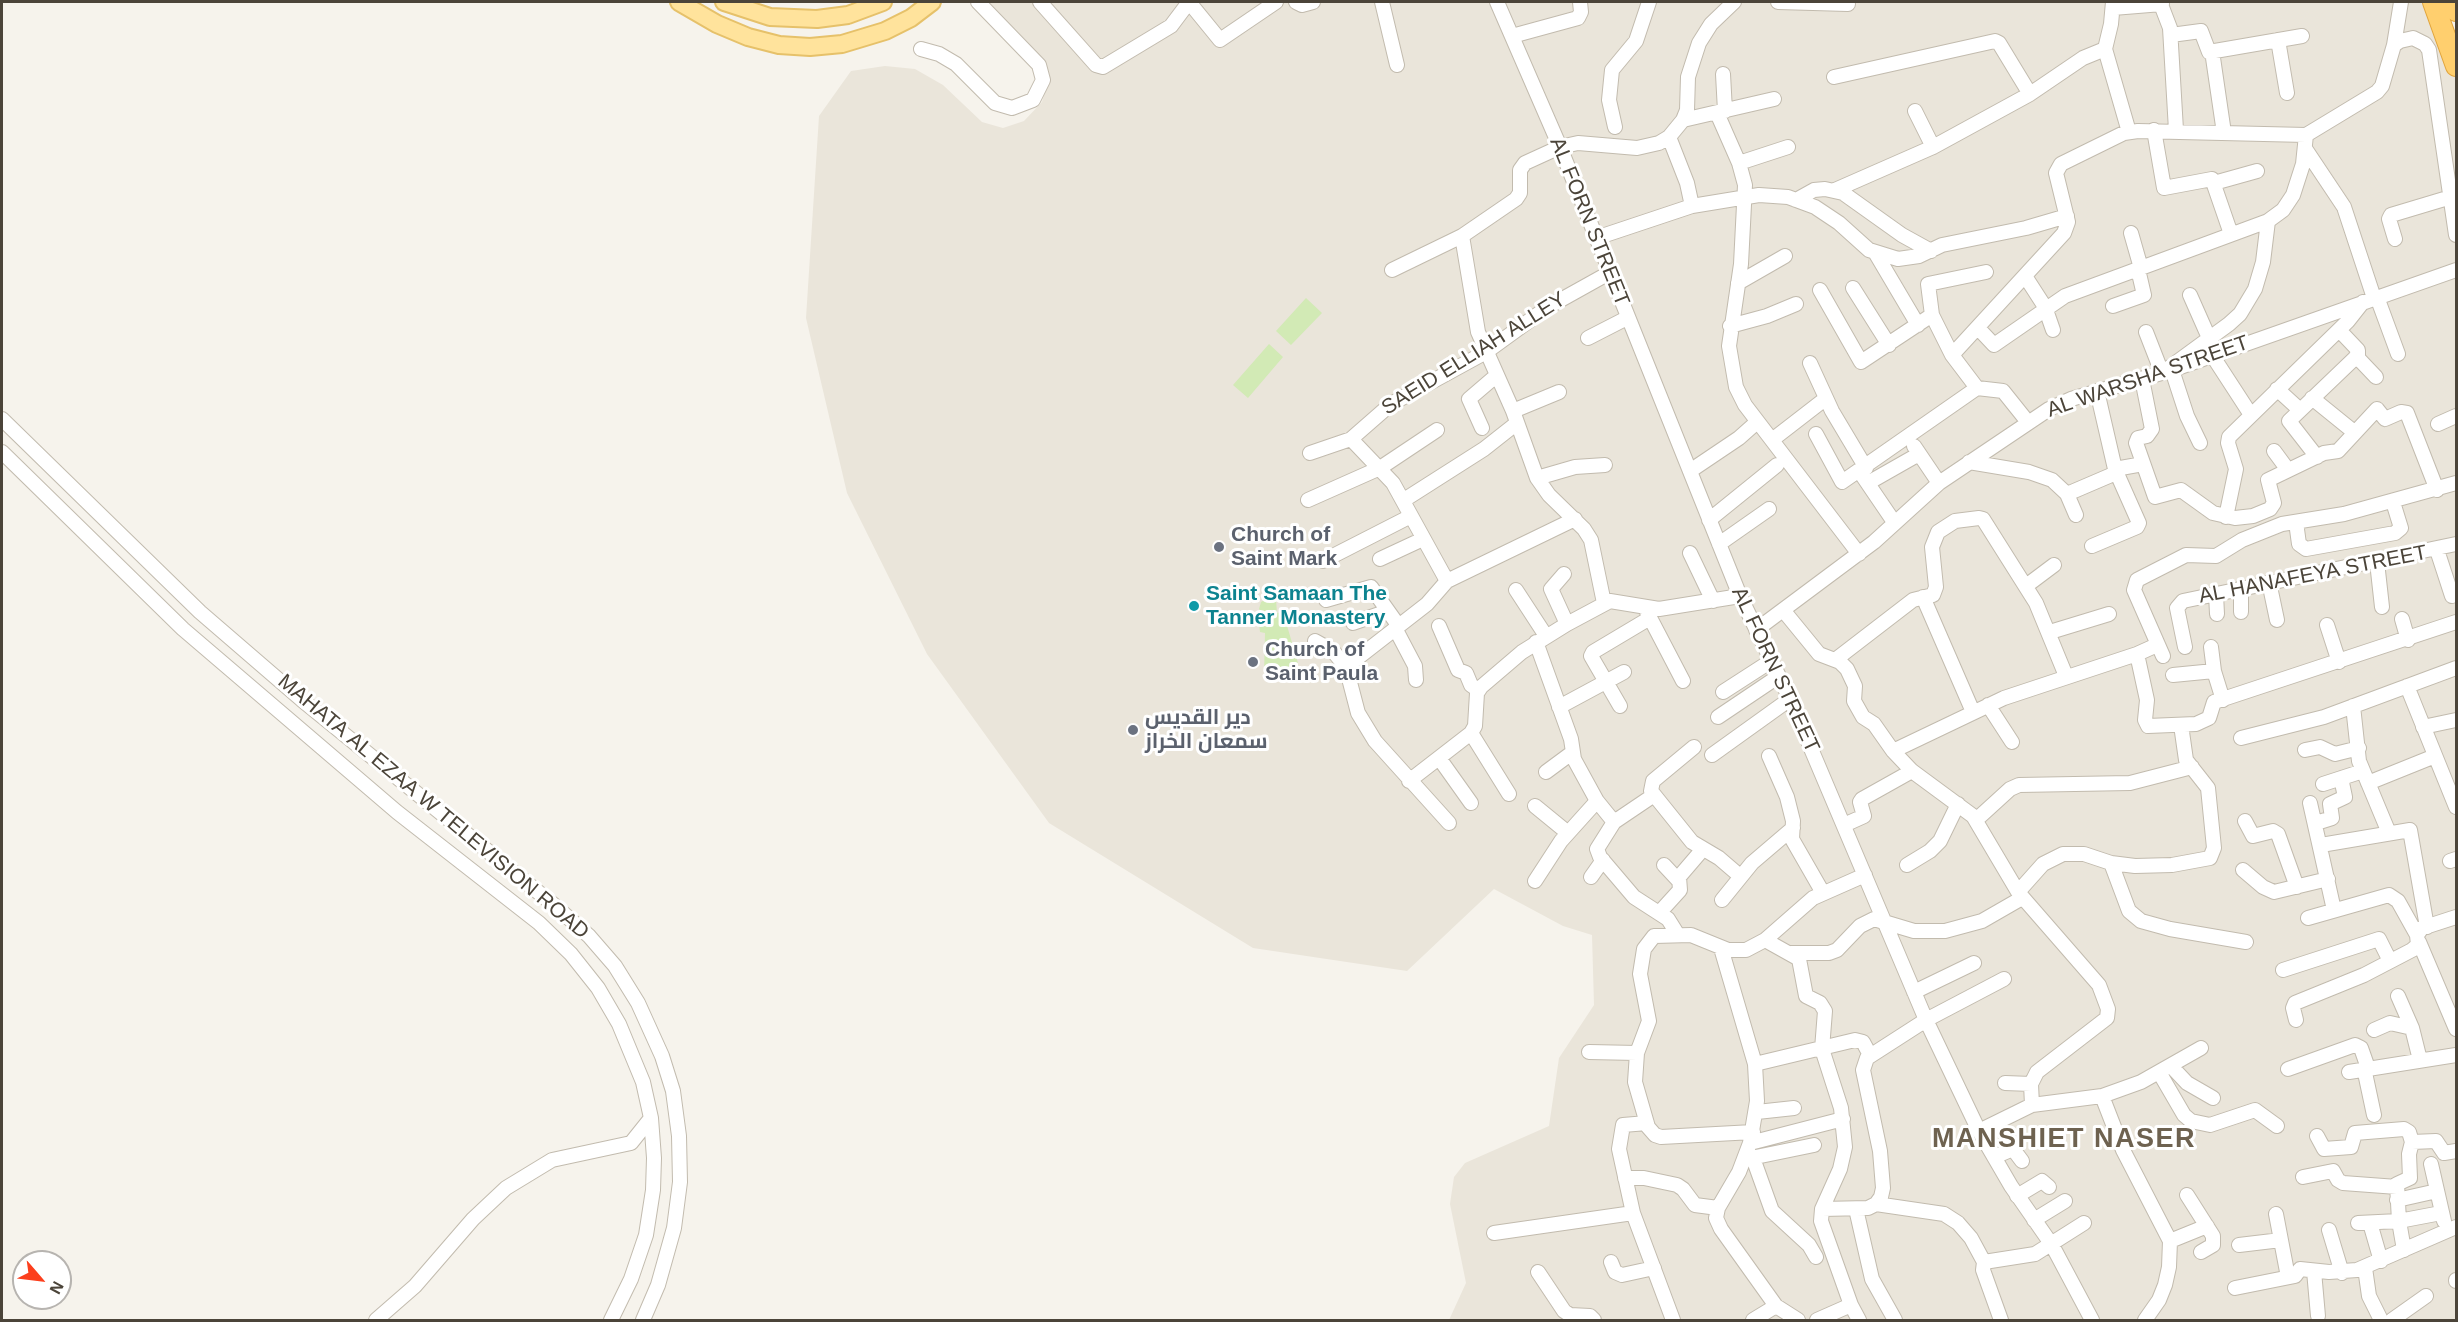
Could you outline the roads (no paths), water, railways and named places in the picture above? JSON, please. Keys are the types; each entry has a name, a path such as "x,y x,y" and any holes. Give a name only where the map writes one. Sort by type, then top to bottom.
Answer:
{"highway":[{"path":"2433,2 2457,66"},
{"path":"2453,2 2457,11"}],"main road":[{"path":"679,2 717,24 748,37 779,45 810,47 842,44 885,31 911,18 932,2"},
{"path":"724,2 770,17 817,20 848,15 883,2"}],"street":[{"path":"921,49 939,54 956,64 995,103 1012,108 1033,100 1043,80 1040,65 978,2"},
{"path":"1040,2 1096,65 1103,67 1171,26 1189,2 1220,40 1276,2"},
{"path":"1296,2 1302,5 1313,2"},
{"path":"1382,2 1397,65"},
{"name":"AL FORN STREET","path":"1497,2 1560,147 1740,596 1790,699 1926,1020 1979,1131 2017,1196 2052,1245 2092,1320"},
{"path":"1512,36 1578,18 1581,12 1580,2"},
{"path":"1615,127 1609,100 1612,70 1636,41 1649,2"},
{"path":"1392,270 1462,236 1519,196 1520,170 1523,165 1560,147 1578,143 1637,148 1659,143 1669,137 1683,120 1687,110 1688,76 1694,53 1711,24 1734,2"},
{"path":"1778,2 1848,4"},
{"path":"1952,355 2064,233 2067,216 2057,179 2058,168 2066,161 2129,132 2176,130 2306,135 2377,92 2385,79 2394,45 2401,2"},
{"path":"2129,132 2105,49 2113,5 2161,3 2171,35 2176,130"},
{"path":"2171,35 2201,31 2207,51 2301,36"},
{"path":"2394,45 2413,38 2420,40 2429,50 2457,235"},
{"path":"1834,77 1995,40 2030,94"},
{"path":"2278,40 2287,93"},
{"path":"1796,200 1815,190 1835,190 1933,147 2030,94 2073,64 2105,49"},
{"path":"2212,51 2224,132"},
{"path":"1723,74 1721,112 1739,163 1745,196 1738,284 1730,326 1729,346 1733,377 1745,405 1757,422 1858,554"},
{"path":"1683,120 1774,99"},
{"path":"1915,111 1933,147"},
{"path":"2154,130 2164,188 2211,179 2231,234"},
{"path":"1978,328 1994,345 2045,307 2065,296 2268,221 2283,210 2293,195 2306,150 2306,135"},
{"path":"1669,137 1682,167 1692,206"},
{"path":"1739,163 1788,147"},
{"path":"2306,150 2344,207 2371,299 2398,354"},
{"path":"2214,183 2257,171"},
{"path":"1835,190 1850,197 1895,231 1931,251"},
{"path":"1596,238 1692,206 1745,196 1774,195 1796,200 1827,214 1876,254 1918,325"},
{"path":"2395,239 2389,219 2391,216 2451,197"},
{"path":"1876,254 1898,259 1931,251 1942,245 2026,228 2067,216"},
{"path":"2167,371 2229,324 2249,301 2263,262 2268,221"},
{"path":"2113,306 2144,295 2140,268 2130,233"},
{"path":"1462,236 1467,251 1475,317 1486,352 1515,417 1537,478 1549,495 1575,519 1591,540 1604,603"},
{"path":"1738,284 1785,256"},
{"name":"AL WARSHA STREET","path":"1756,630 1858,554 1939,483 2027,421 2071,399 2167,371 2457,270"},
{"path":"1977,388 1952,355 1932,315 1928,284 1986,272"},
{"name":"SAEID ELLIAH ALLEY","path":"1310,453 1351,439 1391,404 1486,352 1548,307 1609,273"},
{"path":"2025,276 2045,307 2053,330"},
{"path":"1852,288 1889,345"},
{"path":"1820,290 1862,362 1932,315"},
{"path":"2190,295 2209,338"},
{"path":"2226,517 2236,469 2227,440 2371,299"},
{"path":"1730,326 1767,316 1796,304"},
{"path":"1588,338 1628,318"},
{"path":"2317,457 2290,424 2300,410 2356,356 2358,350 2339,330"},
{"path":"2146,332 2167,371 2200,443"},
{"path":"2212,355 2252,415"},
{"path":"2356,356 2376,377"},
{"path":"1810,363 1825,399 1868,483 1894,522"},
{"path":"1482,428 1469,399 1497,375"},
{"path":"2142,379 2152,429 2150,434 2136,441 2155,497 2181,490 2213,513 2226,517 2244,518 2270,509 2274,503 2268,480 2326,452 2338,452 2375,409 2385,419 2401,412 2409,416 2437,490"},
{"path":"1816,434 1841,481 1863,470 1977,388 2002,390 2027,421"},
{"path":"2277,389 2300,410"},
{"path":"2092,546 2137,527 2139,520 2115,471 2097,391"},
{"path":"1404,500 1484,449 1515,417 1559,392"},
{"path":"2312,398 2354,432"},
{"path":"1772,440 1825,399"},
{"path":"2438,424 2457,416"},
{"name":"MAHATA AL EZAA W TELEVISION ROAD","path":"2,419 200,612 468,837 554,905 589,936 615,966 638,1003 659,1047 673,1091 679,1136 680,1182 674,1228 658,1285 643,1320"},
{"path":"1690,471 1739,438 1757,422"},
{"path":"1308,500 1380,468 1437,430"},
{"path":"1908,437 1939,483"},
{"path":"1351,439 1380,468 1404,500 1447,580"},
{"path":"2274,451 2288,470"},
{"name":"MAHATA AL EZAA W TELEVISION ROAD","path":"2,452 183,629 389,806 540,923 571,954 592,980 609,1006 628,1043 643,1082 651,1118 654,1158 653,1190 645,1235 631,1279 611,1320"},
{"path":"1868,483 1919,454"},
{"path":"1969,462 2041,474 2052,480 2067,494 2076,515"},
{"path":"2067,494 2115,471 2143,464"},
{"path":"1537,478 1575,467 1605,465"},
{"path":"1709,520 1777,465"},
{"path":"1893,751 1988,705 2066,676 2137,654 2160,650 2134,590 2137,580 2186,555 2216,556 2264,531 2393,502 2457,483"},
{"path":"2296,522 2299,544 2306,549 2394,533 2401,528 2393,502"},
{"path":"1719,544 1769,509"},
{"path":"1323,561 1411,516"},
{"path":"1835,660 1913,600 1936,591 1932,547 1938,532 1955,521 1975,518 1983,519 2026,586 2050,632 2066,676"},
{"path":"1346,667 1427,604 1447,580 1575,519"},
{"path":"1380,559 1423,539"},
{"name":"AL HANAFEYA STREET","path":"2185,647 2177,605 2183,601 2437,550 2457,544"},
{"path":"2437,550 2452,596"},
{"path":"1690,553 1713,601"},
{"path":"2377,562 2382,607"},
{"path":"2026,586 2054,565"},
{"path":"1564,574 1551,589 1567,624"},
{"path":"2269,582 2277,620"},
{"path":"1326,600 1371,587 1388,611 1407,648 1415,666 1416,680"},
{"path":"2241,588 2241,612"},
{"path":"1516,590 1541,639 1573,752 1598,801 1614,822"},
{"path":"2216,594 2217,614"},
{"path":"1620,706 1591,660 1593,652 1648,613 1659,609 1740,596"},
{"path":"1923,597 1973,712"},
{"path":"1409,781 1471,733 1477,718 1479,690 1541,639 1604,603 1618,601 1648,613 1683,681"},
{"path":"1783,610 1819,654 1835,660 1847,669 1855,686 1854,701 1863,717 1874,724 1893,751 1912,771 1976,820 2020,895 2098,985 2109,1013 2104,1021 2037,1072 2031,1084 2032,1105"},
{"path":"1353,623 1388,611"},
{"path":"183,629 200,612"},
{"path":"2050,632 2109,614"},
{"path":"2402,619 2408,640"},
{"path":"2137,654 2147,700 2146,724 2151,727 2181,725 2205,721 2212,705 2223,700 2457,622"},
{"path":"2327,625 2339,662"},
{"path":"1439,626 1458,670 1466,673 1471,685 1479,690"},
{"path":"1315,641 1333,651 1346,667 1352,695 1367,730 1409,781 1449,823"},
{"path":"2211,647 2214,671 2223,700"},
{"path":"1723,692 1772,661"},
{"path":"2241,738 2296,726 2457,668"},
{"path":"2173,675 2214,671"},
{"path":"1559,707 1624,672"},
{"path":"1718,717 1779,676"},
{"path":"2407,686 2457,807"},
{"path":"1712,755 1790,699"},
{"path":"1988,705 2012,742"},
{"path":"2353,706 2359,748 2358,757 2389,833"},
{"path":"2423,727 2457,720"},
{"path":"1791,953 1829,953 1837,950 1867,921 1884,921 1914,931 1945,931 1982,921 2020,895 2053,856 2084,854 2111,863 2163,866 2210,858 2214,848 2208,788 2186,760 2181,725"},
{"path":"1471,733 1509,794"},
{"path":"1694,747 1653,781 1651,791 1692,842 1719,858 1740,876"},
{"path":"2306,750 2320,747 2332,754 2359,748"},
{"path":"1546,772 1573,752"},
{"path":"1769,756 1787,797 1793,828 1792,839 1822,893"},
{"path":"2323,784 2341,778 2366,777 2435,756"},
{"path":"1439,758 1471,803"},
{"path":"1976,820 2010,789 2019,785 2130,783 2192,767"},
{"path":"1844,825 1864,816 1860,802 1862,799 1912,771"},
{"path":"2316,823 2330,819 2330,804 2345,797 2341,778"},
{"path":"1654,795 1614,822 1598,849 1603,860 1634,897 1660,912 1674,925 1678,935"},
{"path":"1535,881 1568,833 1598,801"},
{"path":"2310,803 2334,910"},
{"path":"1906,865 1925,855 1940,841 1958,804"},
{"path":"1535,806 1568,833"},
{"path":"2245,821 2253,836 2273,831 2278,834 2297,887"},
{"path":"1722,900 1740,876 1765,850 1793,828"},
{"path":"2296,1020 2293,1006 2295,1003 2353,980 2415,948 2421,935 2412,832 2407,830 2321,845"},
{"path":"451,855 466,852 469,844 468,837"},
{"path":"1678,880 1703,849"},
{"path":"1591,878 1603,860"},
{"path":"2111,863 2130,911 2141,921 2170,929 2246,942"},
{"path":"1660,912 1680,890 1678,880 1664,866"},
{"path":"2243,870 2269,890 2297,887 2328,879"},
{"path":"1843,1119 1752,1137 1661,1137 1655,1135 1647,1123 1635,1082 1637,1053 1648,1021 1640,974 1644,949 1654,936 1699,937 1721,948 1746,950 1765,940 1794,913 1822,893 1865,875"},
{"path":"2308,918 2389,895 2398,901 2421,935 2457,1029"},
{"path":"2421,935 2455,922"},
{"path":"2283,970 2375,939 2382,941 2390,961"},
{"path":"1765,940 1799,959 1802,968 1802,988 1806,996 1820,1003 1825,1011 1822,1049 1843,1119 1844,1158 1822,1209 1822,1230 1859,1320"},
{"path":"1721,948 1755,1064 1757,1112 1749,1158 1718,1208 1716,1218 1721,1229 1776,1306 1798,1320"},
{"path":"1914,992 1974,963"},
{"path":"592,980 615,966"},
{"path":"1876,1204 1883,1188 1880,1151 1863,1070 1864,1061 1926,1020 2004,979"},
{"path":"2398,996 2412,1028 2420,1060"},
{"path":"2373,1030 2390,1023 2412,1028"},
{"path":"1755,1064 1860,1040 1870,1055"},
{"path":"2288,1069 2355,1044 2361,1048 2374,1115"},
{"path":"1979,1131 2032,1105 2102,1096 2142,1082 2201,1048"},
{"path":"1589,1052 1637,1053"},
{"path":"2349,1072 2457,1055"},
{"path":"2165,1069 2213,1098"},
{"path":"2165,1069 2184,1115 2191,1121 2210,1125 2255,1110 2277,1126"},
{"path":"2005,1083 2031,1084"},
{"path":"2102,1096 2123,1150 2170,1241 2169,1267 2165,1285 2145,1320"},
{"path":"1757,1112 1794,1107"},
{"path":"376,1320 415,1286 483,1208 519,1179 561,1157 631,1143 651,1118"},
{"path":"1647,1123 1626,1124 1621,1127 1619,1149 1633,1213 1672,1320"},
{"path":"2317,1136 2320,1146 2329,1148 2352,1147 2352,1135 2355,1133 2404,1129 2409,1132 2412,1143 2409,1154 2410,1178 2399,1181 2397,1193 2404,1250"},
{"path":"2412,1143 2436,1141 2444,1153 2457,1151"},
{"path":"631,1143 654,1158"},
{"path":"1749,1158 1814,1145"},
{"path":"2329,1148 2338,1180 2343,1183 2397,1193 2437,1191"},
{"path":"1994,1157 2013,1149 2022,1161"},
{"path":"1749,1158 1772,1211 1809,1245 1816,1257"},
{"path":"2235,1288 2296,1275 2300,1269 2342,1273 2365,1268 2452,1229 2441,1213 2431,1164"},
{"path":"2303,1177 2335,1172"},
{"path":"1625,1178 1644,1178 1677,1185 1695,1205 1718,1208"},
{"path":"2017,1196 2042,1181 2049,1187"},
{"path":"2187,1195 2214,1240 2209,1248 2201,1252"},
{"path":"2034,1220 2065,1201"},
{"path":"1822,1209 1856,1209 1876,1204 1944,1214 1958,1223 1971,1238 1984,1262 1983,1270 2001,1320"},
{"path":"1856,1209 1872,1279 1895,1320"},
{"path":"1494,1233 1633,1213"},
{"path":"2381,1261 2364,1223 2399,1221 2441,1213"},
{"path":"2276,1214 2288,1277"},
{"path":"1984,1262 2023,1258 2052,1245 2084,1223"},
{"path":"2170,1241 2207,1226"},
{"path":"2330,1230 2342,1273"},
{"path":"2239,1245 2281,1240"},
{"path":"1611,1262 1615,1272 1619,1275 1653,1268"},
{"path":"2365,1268 2369,1296 2376,1319"},
{"path":"2314,1271 2318,1316"},
{"path":"1538,1272 1564,1311 1570,1315 1590,1316 1594,1320"},
{"path":"2392,1320 2426,1296"},
{"path":"1817,1320 1851,1305"},
{"path":"1754,1320 1776,1306"}],"place":[{"name":"Church of Saint Mark","path":"1219,547"},
{"name":"Saint Samaan The Tanner Monastery","path":"1194,606"},
{"name":"Church of Saint Paula","path":"1253,662"},
{"name":"دير القديس سمعان الخراز","path":"1133,730"}],"district":[{"name":"MANSHIET NASER","path":"2064,1140"}]}
